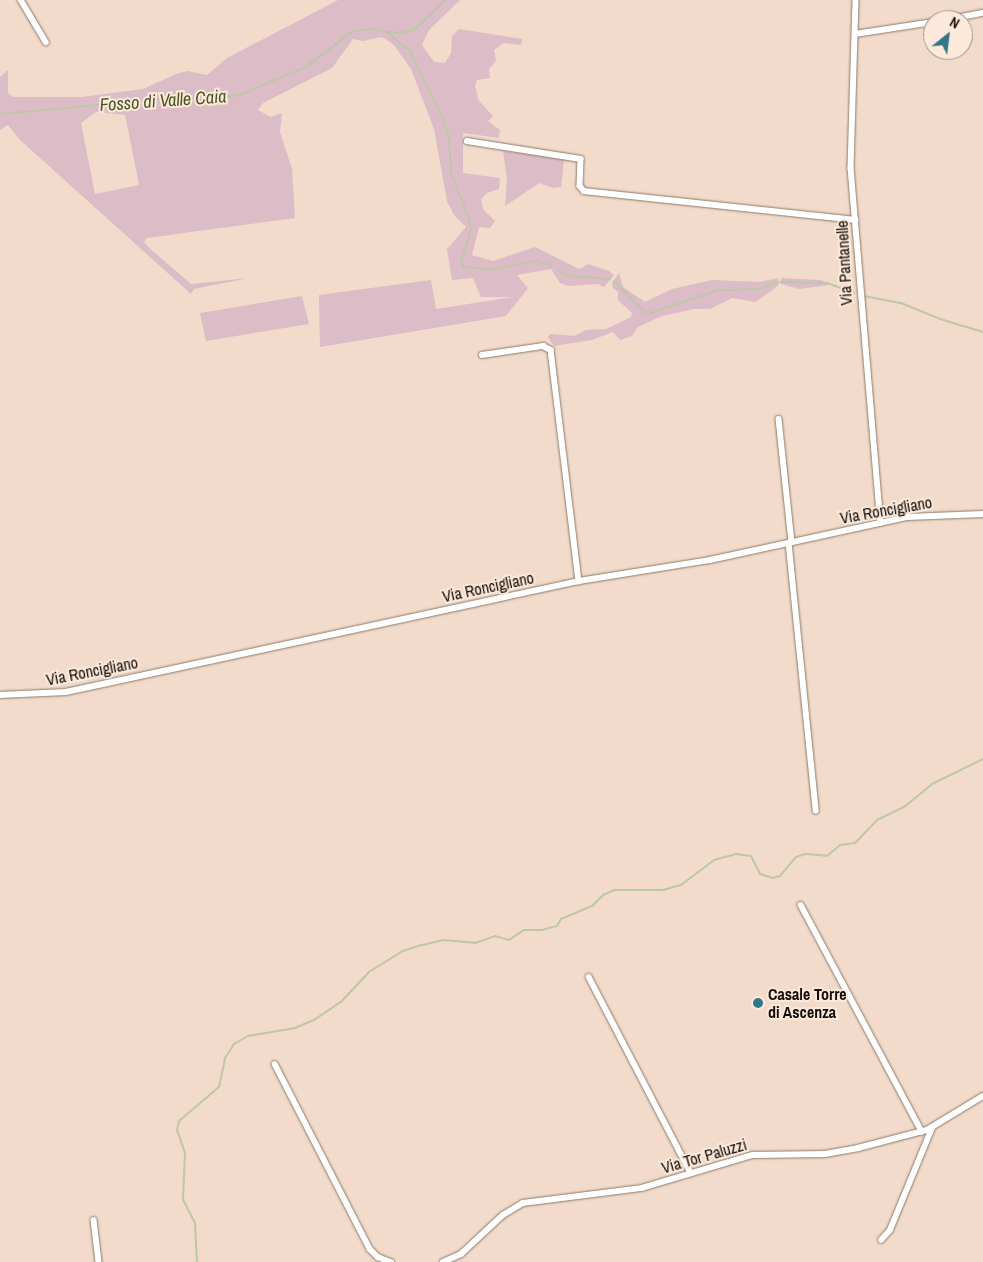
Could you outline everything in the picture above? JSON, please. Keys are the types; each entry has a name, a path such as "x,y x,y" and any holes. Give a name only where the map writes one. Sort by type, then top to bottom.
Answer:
{"street":[{"path":"21,0 46,42"},
{"name":"Via Pantanelle","path":"856,0 850,137 855,220 881,523"},
{"path":"855,34 923,24"},
{"path":"468,141 581,159 580,186 584,191 855,220"},
{"path":"482,355 544,346 551,350 579,581"},
{"path":"779,419 816,812"},
{"name":"Via Roncigliano","path":"0,695 66,692 579,581 645,573 922,515 983,514"},
{"path":"800,905 922,1132"},
{"path":"589,977 691,1173"},
{"path":"274,1064 370,1249 380,1258 391,1262"},
{"name":"Via Tor Paluzzi","path":"443,1262 459,1255 502,1215 520,1204 634,1190 746,1156 831,1153 922,1132 932,1128 983,1096"},
{"path":"881,1240 890,1230 932,1128"},
{"path":"94,1220 99,1262"}],"shaded area":[{"path":"338,0 460,0 429,30 422,45 434,62 445,63 451,53 452,36 459,29 522,39 521,45 504,43 494,50 496,61 489,69 490,78 477,80 475,86 479,101 493,116 488,121 500,130 499,138 463,133 463,173 500,178 499,189 487,193 481,199 483,209 495,221 490,228 479,227 472,255 493,261 535,247 579,269 588,264 609,271 614,275 604,287 598,284 568,286 560,283 551,269 517,275 528,288 506,316 320,347 319,295 431,280 436,309 513,297 481,297 473,278 452,280 447,249 466,227 454,215 447,201 434,129 411,69 394,45 382,37 363,41 353,39 332,68 263,103 258,110 271,117 282,113 280,132 292,169 295,218 147,238 144,242 191,284 249,278 194,289 191,294 20,140 8,125 0,130 0,77 8,70 8,93 13,97 81,97 143,89 187,71 207,75 227,58","holes":["96,112 125,115 139,185 95,194 81,123"]},
{"path":"503,151 564,159 561,187 553,188 539,183 505,206 507,178"},
{"path":"619,273 623,287 645,302 672,289 712,280 760,282 778,278 779,285 756,302 732,298 710,309 694,309 662,316 638,327 632,336 620,340 613,332 592,340 554,346 548,337 550,334 574,336 586,330 606,329 631,317 632,313 618,300 618,292 613,288 612,283"},
{"path":"781,278 821,280 830,285 799,289 781,284"},
{"path":"302,296 309,324 206,341 200,313"}],"waterway":[{"name":"Fosso di Valle Caia","path":"0,114 164,99 215,99 242,94 306,67 353,31 370,29 400,33 414,30 445,0"},
{"path":"387,32 410,51 443,119 449,137 451,172 471,229 461,262 464,267 491,270 535,261 551,265"},
{"path":"559,270 567,276 610,279"},
{"path":"614,281 644,312 651,313 719,290 758,289 778,282"},
{"path":"780,282 827,283 854,293"},
{"path":"864,296 901,303 940,319 983,332"},
{"path":"197,1262 195,1223 183,1199 185,1153 177,1130 179,1121 219,1087 225,1058 234,1044 248,1036 295,1028 314,1020 341,1002 369,972 403,951 422,945 443,940 475,943 495,936 509,940 524,930 542,930 557,926 561,919 592,906 603,895 614,890 663,890 681,885 714,860 736,854 751,856 760,874 773,878 780,876 796,857 806,854 827,856 840,845 855,843 877,820 904,807 932,784 983,759"}],"place":[{"name":"Casale Torre di Ascenza","path":"758,1003"}]}
